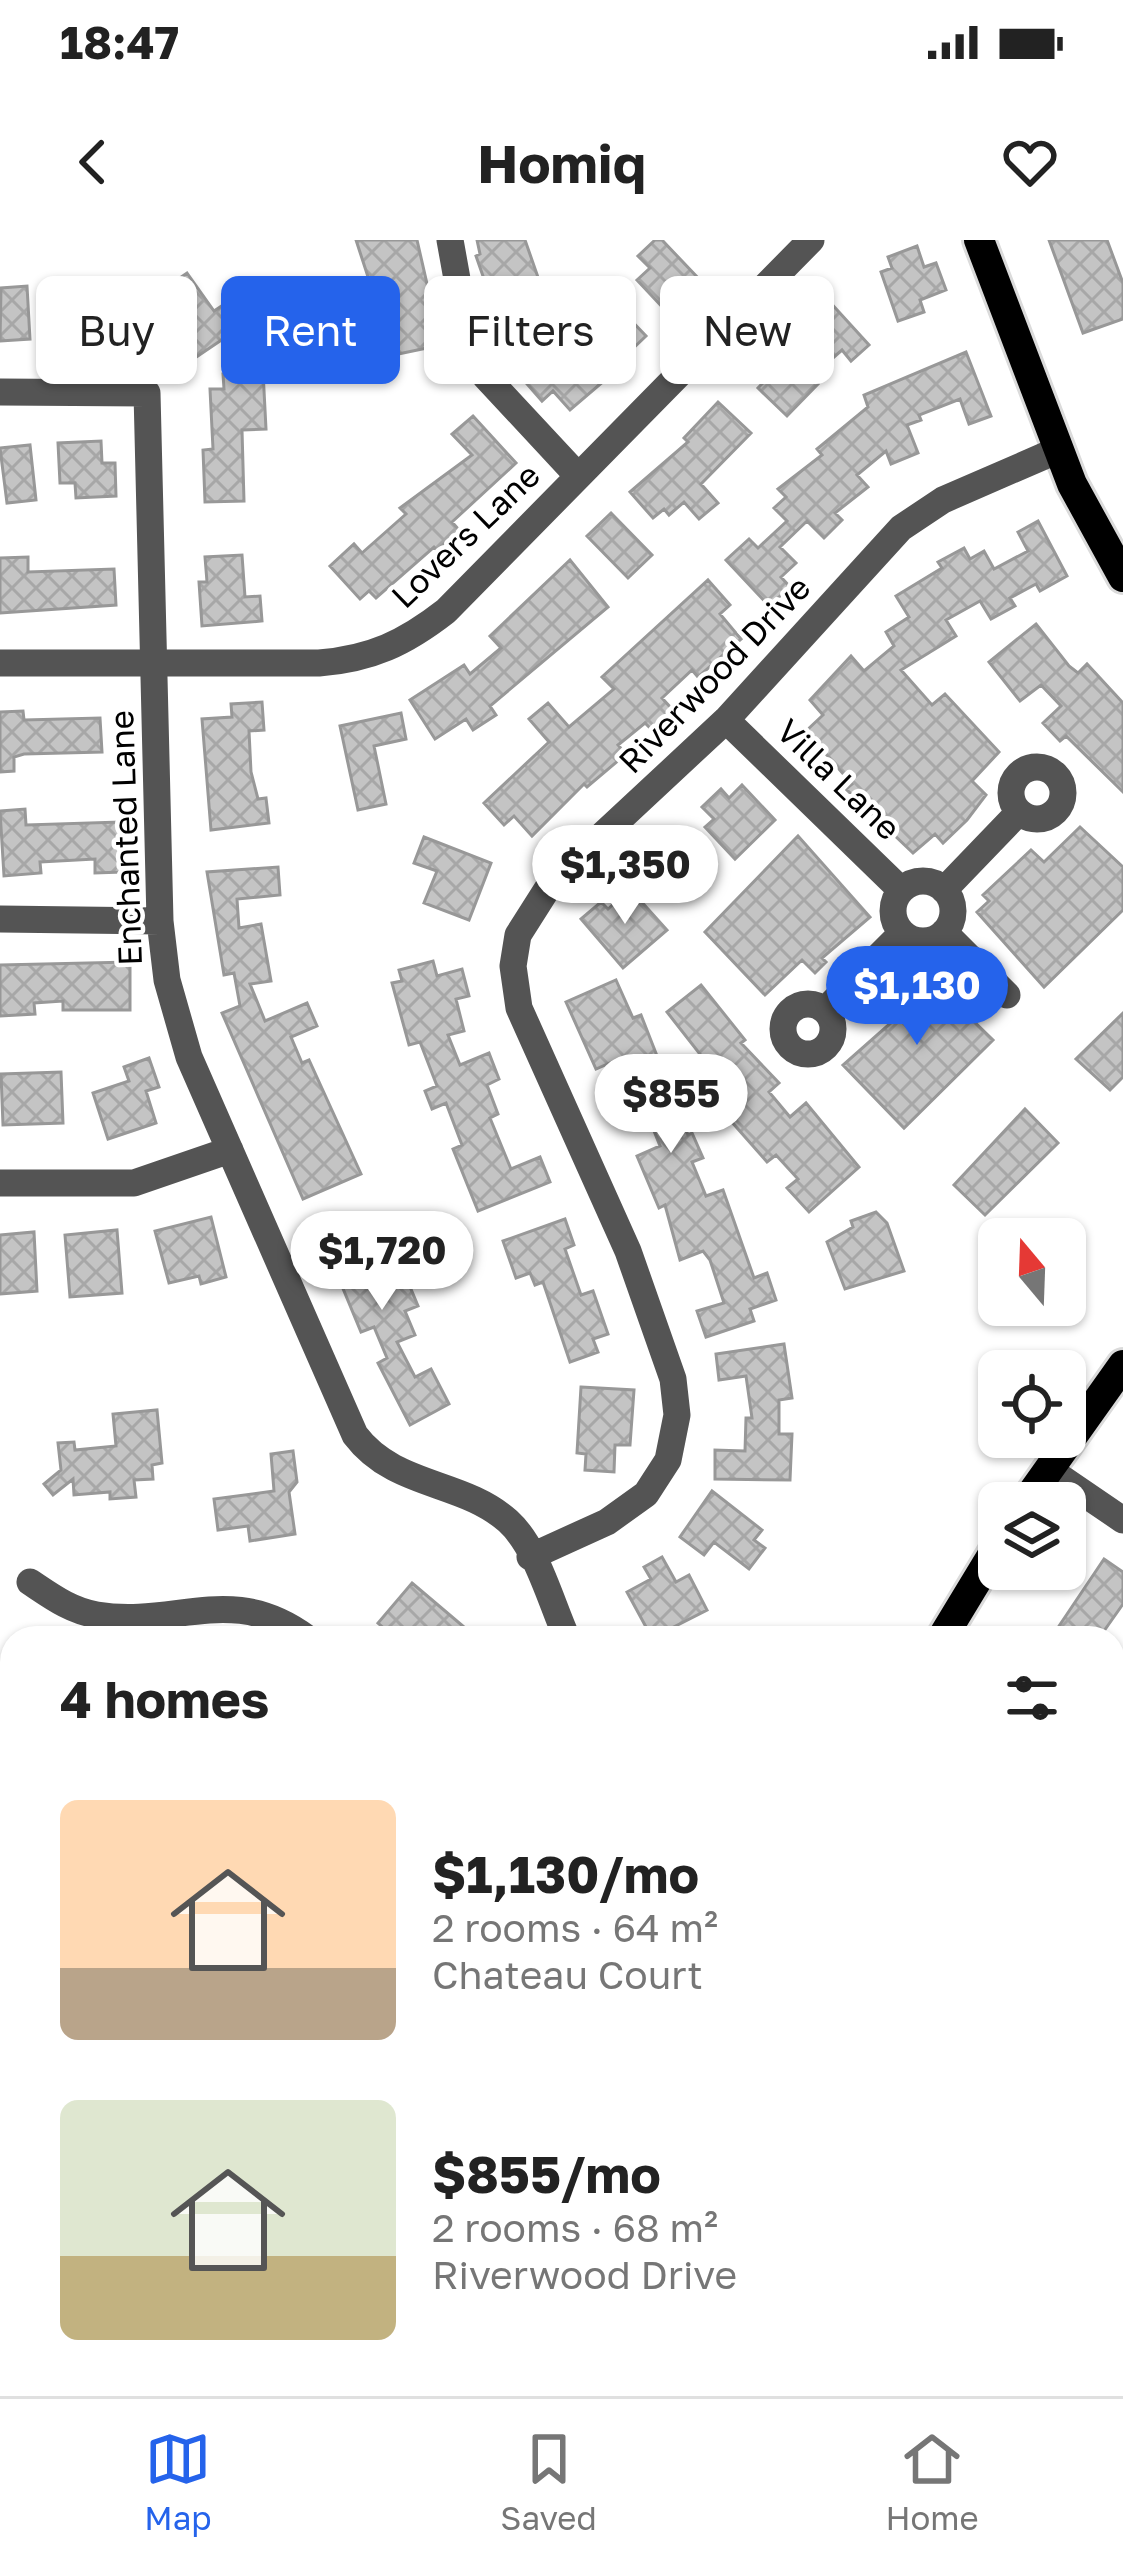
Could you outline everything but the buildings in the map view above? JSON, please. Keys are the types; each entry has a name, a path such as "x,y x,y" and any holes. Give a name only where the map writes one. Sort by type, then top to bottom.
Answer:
{"main road":[{"path":"979,240 1058,450 1123,577"},
{"path":"1039,1482 1123,1365"},
{"path":"949,1626 978,1579"}],"street":[{"path":"449,240 464,318 485,376 578,476"},
{"name":"Lovers Lane","path":"0,664 319,663 353,660 403,644 446,611 811,240"},
{"name":"Enchanted Lane","path":"0,392 147,393 160,921 176,1019 355,1435 394,1471 500,1515 530,1557 562,1626"},
{"name":"Riverwood Drive","path":"530,1557 624,1513 646,1494 668,1460 677,1415 673,1379 628,1251 520,1008 513,966 518,935 551,883 726,720 911,520 967,488 1058,450"},
{"name":"Villa Lane","path":"726,720 901,890"},
{"path":"944,890 1019,812"},
{"path":"928,881 944,890 952,916 944,932 928,940 902,933 893,907 901,890 928,881"},
{"path":"0,919 160,921"},
{"path":"944,932 1007,995"},
{"path":"825,1010 902,933"},
{"path":"0,1183 134,1183 230,1150"},
{"path":"1048,1469 1123,1520"},
{"path":"30,1582 67,1606 101,1616 239,1607 286,1626"}]}
